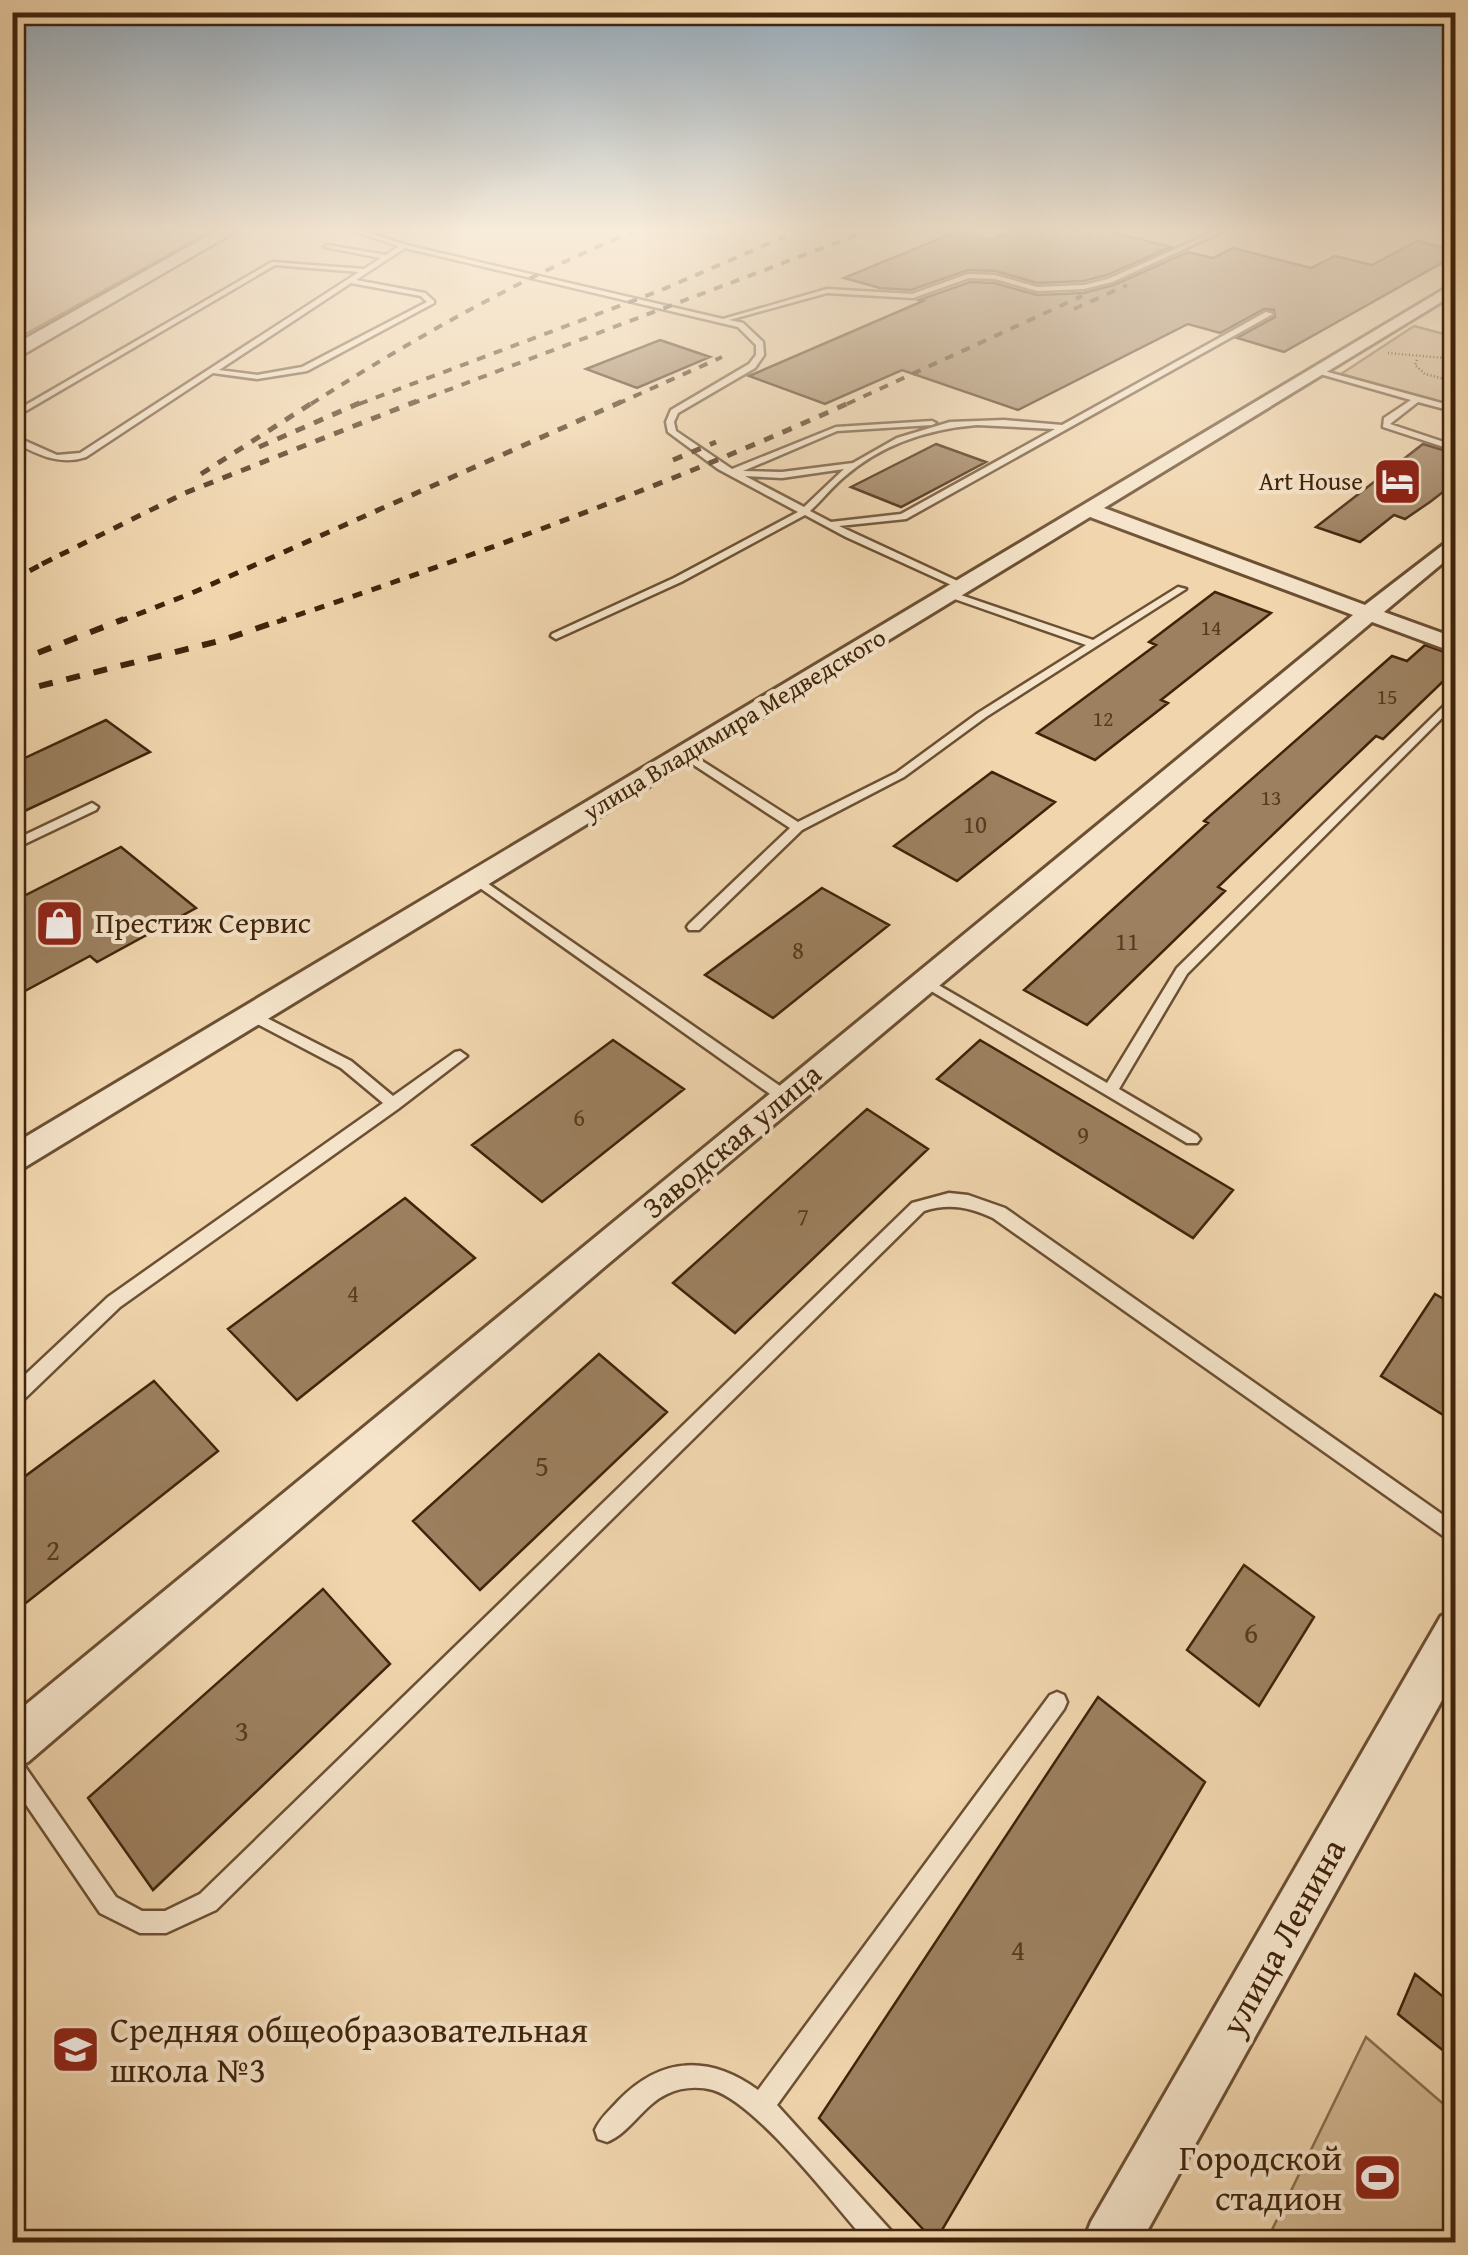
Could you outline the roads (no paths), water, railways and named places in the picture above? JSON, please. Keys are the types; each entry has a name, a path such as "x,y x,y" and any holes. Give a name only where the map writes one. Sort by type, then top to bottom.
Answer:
{"street":[{"path":"12,355 46,335"},
{"name":"улица Владимира Медведского","path":"12,1162 1376,335"},
{"path":"1088,508 1456,646"},
{"name":"Заводская улица","path":"12,1746 1456,540"},
{"name":"улица Ленина","path":"1111,2242 1456,1631"}],"lane":[{"path":"12,417 151,335"},
{"path":"12,437 54,458 74,459 267,335"},
{"path":"212,371 257,376 304,368 368,335"},
{"path":"754,335 760,355 752,366 685,403 670,422 679,440 731,473 955,590 1093,644"},
{"path":"828,524 902,517 1231,335"},
{"path":"1316,370 1456,410"},
{"path":"1416,399 1387,420 1386,425 1456,449"},
{"path":"731,473 836,429 995,419 1064,428"},
{"path":"556,636 704,568 806,512 823,491 856,464 888,446 950,422"},
{"path":"731,473 818,472 856,464"},
{"path":"694,927 798,828 900,775 982,714 1181,589"},
{"path":"1110,1090 1182,971 1456,697"},
{"path":"684,754 798,828"},
{"path":"12,846 92,807"},
{"path":"477,880 785,1097"},
{"path":"924,982 1192,1138"},
{"path":"253,1016 352,1068 393,1105"},
{"path":"12,1398 114,1302 460,1056"},
{"path":"12,1765 108,1905 140,1922 166,1922 208,1902 918,1207 940,1198 969,1199 999,1213 1456,1536"},
{"path":"763,2104 1057,1702"},
{"path":"607,2130 630,2102 662,2082 692,2075 726,2080 763,2104 884,2242"}],"railway":[{"path":"311,404 425,335"},
{"path":"359,404 542,335"},
{"path":"411,404 592,335"},
{"path":"847,404 997,335"},
{"path":"617,404 722,357"},
{"path":"201,474 315,401"},
{"path":"259,447 364,401"},
{"path":"51,560 185,493 417,401"},
{"path":"118,622 192,593 623,401"},
{"path":"277,622 568,519 853,401"},
{"path":"673,460 716,442"},
{"path":"12,580 51,560"},
{"path":"42,564 51,560"},
{"path":"12,663 124,619"},
{"path":"12,693 223,640 284,619"}],"place":[{"name":"Art House","path":"1398,481"},
{"name":"Престиж Сервис","path":"60,923"},
{"name":"Cредняя общеобразовательная школа №3","path":"75,2050"},
{"name":"Городской стадион","path":"1377,2178"}]}
